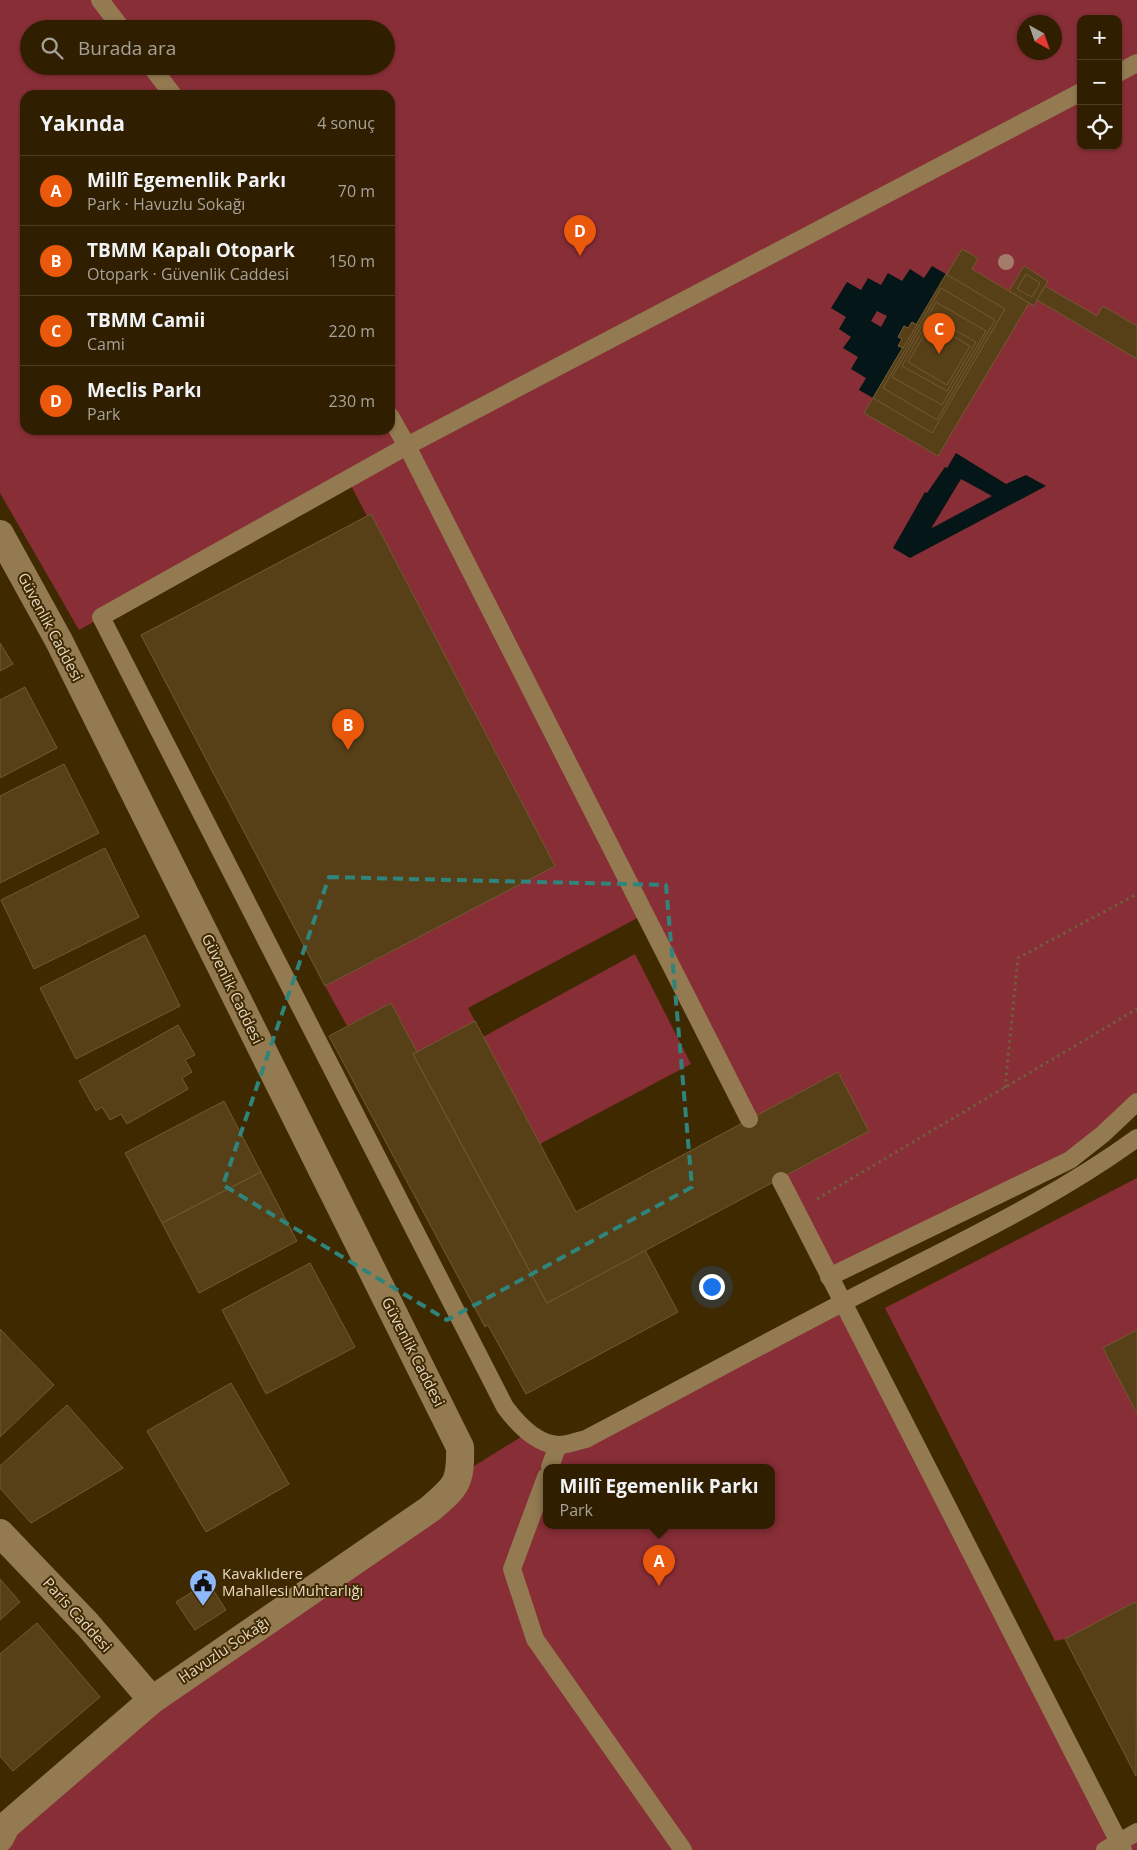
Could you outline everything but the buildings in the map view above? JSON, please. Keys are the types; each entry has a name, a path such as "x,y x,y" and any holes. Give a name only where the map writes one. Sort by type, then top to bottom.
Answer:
{"main road":[{"name":"Güvenlik Caddesi","path":"0,534 63,649 460,1447"},
{"name":"Havuzlu Sokağı","path":"2,1828 152,1700 430,1510 448,1494 461,1474 460,1447"},
{"name":"Paris Caddesi","path":"0,1533 88,1625 152,1700"}],"lane":[{"path":"100,0 115,20"},
{"path":"1122,71 1137,63"},
{"path":"158,75 169,90"},
{"path":"1077,94 407,446 101,617 505,1407 516,1421 544,1441 558,1445 586,1439 842,1302 1058,1192 1093,1170 1137,1138"},
{"path":"395,425 749,1119"},
{"path":"830,1277 1070,1160 1103,1134 1137,1102"},
{"path":"781,1181 1116,1847 1137,1832"},
{"path":"551,1464 558,1445"},
{"path":"543,1484 512,1570 535,1638 683,1850"}],"path":[{"path":"1004,1088 1018,958 1137,894"},
{"path":"796,1212 1137,1009"}],"highlighted area":[{"path":"329,877 666,885 692,1187 447,1320 223,1185"}],"shaded area":[{"path":"0,0 1137,0 1137,1102 1103,1134 829,1277 645,914 468,1008 475,1021 417,1052 391,1003 347,1026 325,986 555,866 371,514 367,516 348,480 79,630 0,493"},
{"path":"932,266 946,274 917,325 912,322 908,328 904,326 898,337 902,339 898,346 903,348 873,398 859,390 866,378 851,369 858,357 843,348 851,337 839,329 846,317 831,308 847,282 861,290 868,278 881,285 888,273 902,281 910,269 924,278","holes":["877,311 887,316 881,327 871,321"]},
{"path":"956,453 1006,484 1026,475 1046,486 910,558 893,548 925,492 927,493 945,467 947,468","holes":["961,479 992,496 932,528"]},
{"path":"635,954 691,1064 540,1144 483,1037"},
{"path":"1137,1178 1137,1330 1103,1348 1137,1414 1137,1605 1135,1603 1065,1639 1055,1641 885,1308"},
{"path":"842,1302 1119,1841 1137,1832 1137,1850 0,1850 6,1826 461,1474 529,1432 558,1445"}],"place":[{"name":"Meclis Parkı","path":"580,256"},
{"name":"TBMM Camii","path":"939,354"},
{"name":"TBMM Kapalı Otopark","path":"348,750"},
{"name":"Millî Egemenlik Parkı","path":"659,1586"},
{"name":"Kavaklıdere Mahallesi Muhtarlığı","path":"203,1607"}]}
